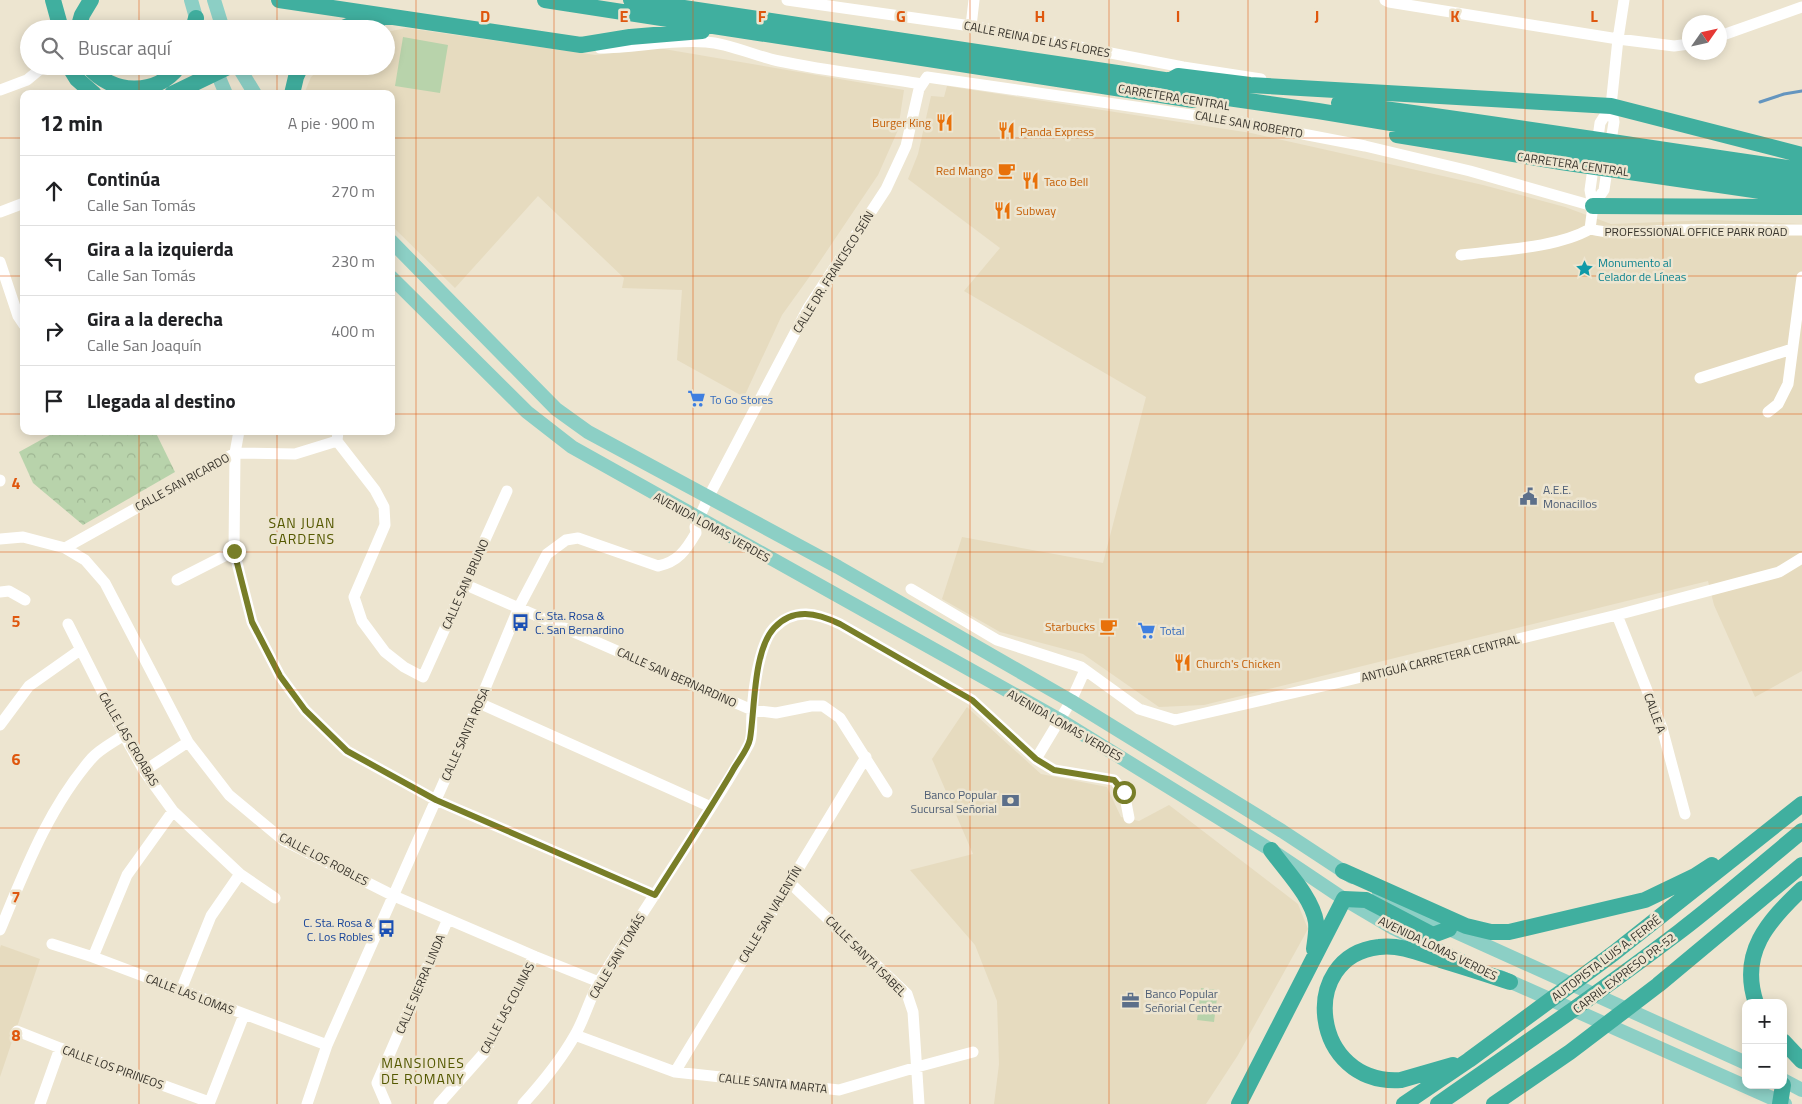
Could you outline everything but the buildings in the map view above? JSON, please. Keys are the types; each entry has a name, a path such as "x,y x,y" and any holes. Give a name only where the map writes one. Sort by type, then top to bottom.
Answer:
{"highway":[{"path":"53,0 59,20"},
{"path":"81,20 91,0"},
{"path":"279,0 581,45 630,37 673,33 703,32 728,34 744,30"},
{"name":"CARRETERA CENTRAL","path":"545,0 1242,107 1465,147 1567,150 1638,162 1802,198"},
{"name":"CARRETERA CENTRAL","path":"631,0 1169,81 1485,122 1567,150 1638,162 1802,170"},
{"path":"371,20 389,17"},
{"path":"75,75 89,90"},
{"path":"98,75 114,85 139,89 155,85 169,75"},
{"path":"180,90 208,75"},
{"path":"293,90 297,75"},
{"path":"1169,81 1178,76 1284,88 1611,106 1802,155"},
{"path":"1638,162 1802,185"},
{"path":"1593,206 1802,207"},
{"name":"AUTOPISTA LUIS A. FERRÉ","path":"1404,1104 1470,1060 1614,953 1782,822 1802,804"},
{"path":"1343,871 1466,926 1491,932 1509,932 1645,900 1695,876 1782,822"},
{"name":"CARRIL EXPRESO PR-52","path":"1438,1104 1538,1036 1630,969 1802,831"},
{"path":"1271,850 1313,910 1316,923 1313,960"},
{"path":"1494,1104 1570,1052 1658,985 1802,865"},
{"path":"1755,999 1750,982 1750,969 1760,936 1802,888"},
{"path":"1239,1104 1344,899 1366,900 1433,935 1449,929"},
{"path":"1470,1060 1401,1080 1381,1079 1362,1074 1338,1053 1326,1026 1324,1005 1332,979 1344,963 1361,951 1390,946 1410,950 1510,982"},
{"path":"1786,1044 1802,1061"},
{"path":"1782,1103 1783,1089"}],"main road":[{"path":"191,0 195,20"},
{"path":"214,0 220,20"},
{"path":"222,75 225,90"},
{"path":"243,75 253,90"},
{"name":"AVENIDA LOMAS VERDES","path":"395,245 556,410 588,432 838,567 1071,700 1403,908 1742,1061"},
{"name":"AVENIDA LOMAS VERDES","path":"395,281 542,425 572,447 696,523 1060,720 1271,850 1344,899 1393,928 1782,1103"},
{"path":"1787,1082 1802,1090"}],"street":[{"name":"CALLE REINA DE LAS FLORES","path":"787,0 972,26 1183,67 1267,79 1284,88"},
{"path":"972,26 974,0"},
{"path":"1385,0 1399,4 1618,39 1674,46 1682,45"},
{"path":"1461,255 1557,242 1574,237 1590,229 1593,206 1604,190 1614,122 1611,106 1624,0"},
{"path":"1727,34 1802,7"},
{"name":"CALLE SAN ROBERTO","path":"581,45 591,48 625,48 677,42 705,42 728,45 779,61 1240,122 1365,146 1470,171 1593,206"},
{"path":"0,90 27,80 33,75"},
{"name":"CALLE DR. FRANCISCO SEÍN","path":"696,523 808,308 886,189 906,146 925,80"},
{"path":"0,212 20,204"},
{"name":"PROFESSIONAL OFFICE PARK ROAD","path":"1590,229 1619,232 1802,230"},
{"path":"0,262 20,319"},
{"path":"1768,412 1778,404 1788,384 1802,277"},
{"path":"1700,378 1792,349"},
{"path":"238,435 235,452 234,551 252,622 280,676 305,710 347,751 436,800 655,895"},
{"name":"CALLE SAN RICARDO","path":"65,548 235,452 295,454 338,436"},
{"name":"CALLE SAN BRUNO","path":"338,436 375,490 384,507 385,525 354,597 362,621 385,652 404,667 423,677 507,491"},
{"name":"CALLE SANTA ROSA","path":"308,1104 327,1045 479,703 519,607 547,554 566,540 578,538 658,566 676,559 686,549 696,533 696,523"},
{"name":"CALLE LOS ROBLES","path":"0,540 23,537 65,548 85,560 105,583 188,742 230,794 282,840 394,896 599,982"},
{"path":"177,580 234,551"},
{"name":"ANTIGUA CARRETERA CENTRAL","path":"911,589 997,640 1085,670 1139,709 1175,720 1346,681 1617,615 1778,572 1802,558"},
{"name":"CALLE SAN BERNARDINO","path":"464,584 752,710 776,713 811,706 823,706 840,718 888,792"},
{"path":"0,592 9,591 26,600"},
{"name":"CALLE SAN TOMÁS","path":"523,1104 547,1077 575,1035 599,982 711,807 750,741 752,710 761,652 765,640 773,628 782,621 793,616 808,613 825,617 840,624 972,700 1036,759 1054,770 1114,780 1124,792 1129,818"},
{"name":"CALLE A","path":"1617,615 1662,728 1685,814"},
{"name":"CALLE LAS CROABAS","path":"68,624 144,771 173,810 240,874 275,898"},
{"path":"0,725 29,686 80,650"},
{"path":"1036,759 1060,720 1085,670"},
{"path":"479,703 711,807"},
{"path":"0,930 30,856 62,799 94,756 124,735"},
{"path":"144,771 188,742"},
{"name":"CALLE SAN VALENTÍN","path":"674,1072 866,757"},
{"path":"93,957 127,875 173,810"},
{"path":"181,990 211,916 240,874"},
{"name":"CALLE SANTA ISABEL","path":"789,882 907,994 913,1012 919,1104"},
{"name":"CALLE SIERRA LINDA","path":"386,1104 377,1083 448,919"},
{"name":"CALLE LAS LOMAS","path":"52,944 93,957 327,1045"},
{"name":"CALLE LAS COLINAS","path":"440,1104 485,1052 534,956"},
{"path":"209,1103 244,1015"},
{"name":"CALLE LOS PIRINEOS","path":"17,1030 60,1048 209,1103"},
{"name":"CALLE SANTA MARTA","path":"575,1035 674,1072 839,1090 973,1052"},
{"path":"40,1104 60,1048"}],"shaded area":[{"path":"406,28 595,55 658,48 904,90 898,130 878,175 782,315 744,397 677,360 682,290 622,288 624,278 538,196 455,288 395,229 395,90 306,90 313,75 395,75 395,30"},
{"path":"947,86 1251,133 1483,185 1565,207 1611,224 1713,220 1802,224 1802,671 1755,697 1714,605 1708,581 1204,705 1159,707 1083,654 1000,632 942,599 962,537 1103,563 1146,397 964,291 1000,248 908,179 918,154 931,96 944,97"},
{"path":"967,707 1041,774 1107,787 1121,817 1139,821 1169,805 1298,904 1308,929 1238,1055 1206,1104 994,1104 999,1064 997,1001 975,945 910,870 973,854 932,759"},
{"path":"1,945 40,959 0,1077 0,948"}],"green space":[{"path":"403,37 448,45 440,93 395,86"},
{"path":"50,435 157,435 175,472 83,525 33,483 19,452"},
{"path":"1201,988 1218,990 1214,1022 1197,1020"}],"waterway":[{"path":"1760,102 1784,94 1802,91"}],"place":[{"name":"Burger King","path":"945,122"},
{"name":"Panda Express","path":"1006,131"},
{"name":"Red Mango","path":"1007,170"},
{"name":"Taco Bell","path":"1030,181"},
{"name":"Subway","path":"1002,210"},
{"name":"Monumento al Celador de Líneas","path":"1584,269"},
{"name":"To Go Stores","path":"696,399"},
{"name":"A.E.E. Monacillos","path":"1529,496"},
{"name":"C. Sta. Rosa & C. San Bernardino","path":"521,622"},
{"name":"Starbucks","path":"1109,626"},
{"name":"Total","path":"1146,630"},
{"name":"Church's Chicken","path":"1182,663"},
{"name":"Banco Popular Sucursal Señorial","path":"1011,801"},
{"name":"C. Sta. Rosa & C. Los Robles","path":"387,929"},
{"name":"Banco Popular Señorial Center","path":"1131,1000"}],"district":[{"name":"SAN JUAN GARDENS","path":"302,530"},
{"name":"MANSIONES DE ROMANY","path":"423,1070"}],"route":[{"path":"234,551 252,622 280,676 305,710 347,751 436,800 655,895 750,741 752,710 761,652 765,640 773,628 793,616 808,613 825,617 840,624 972,700 1036,759 1054,770 1114,780 1124,792"}]}
